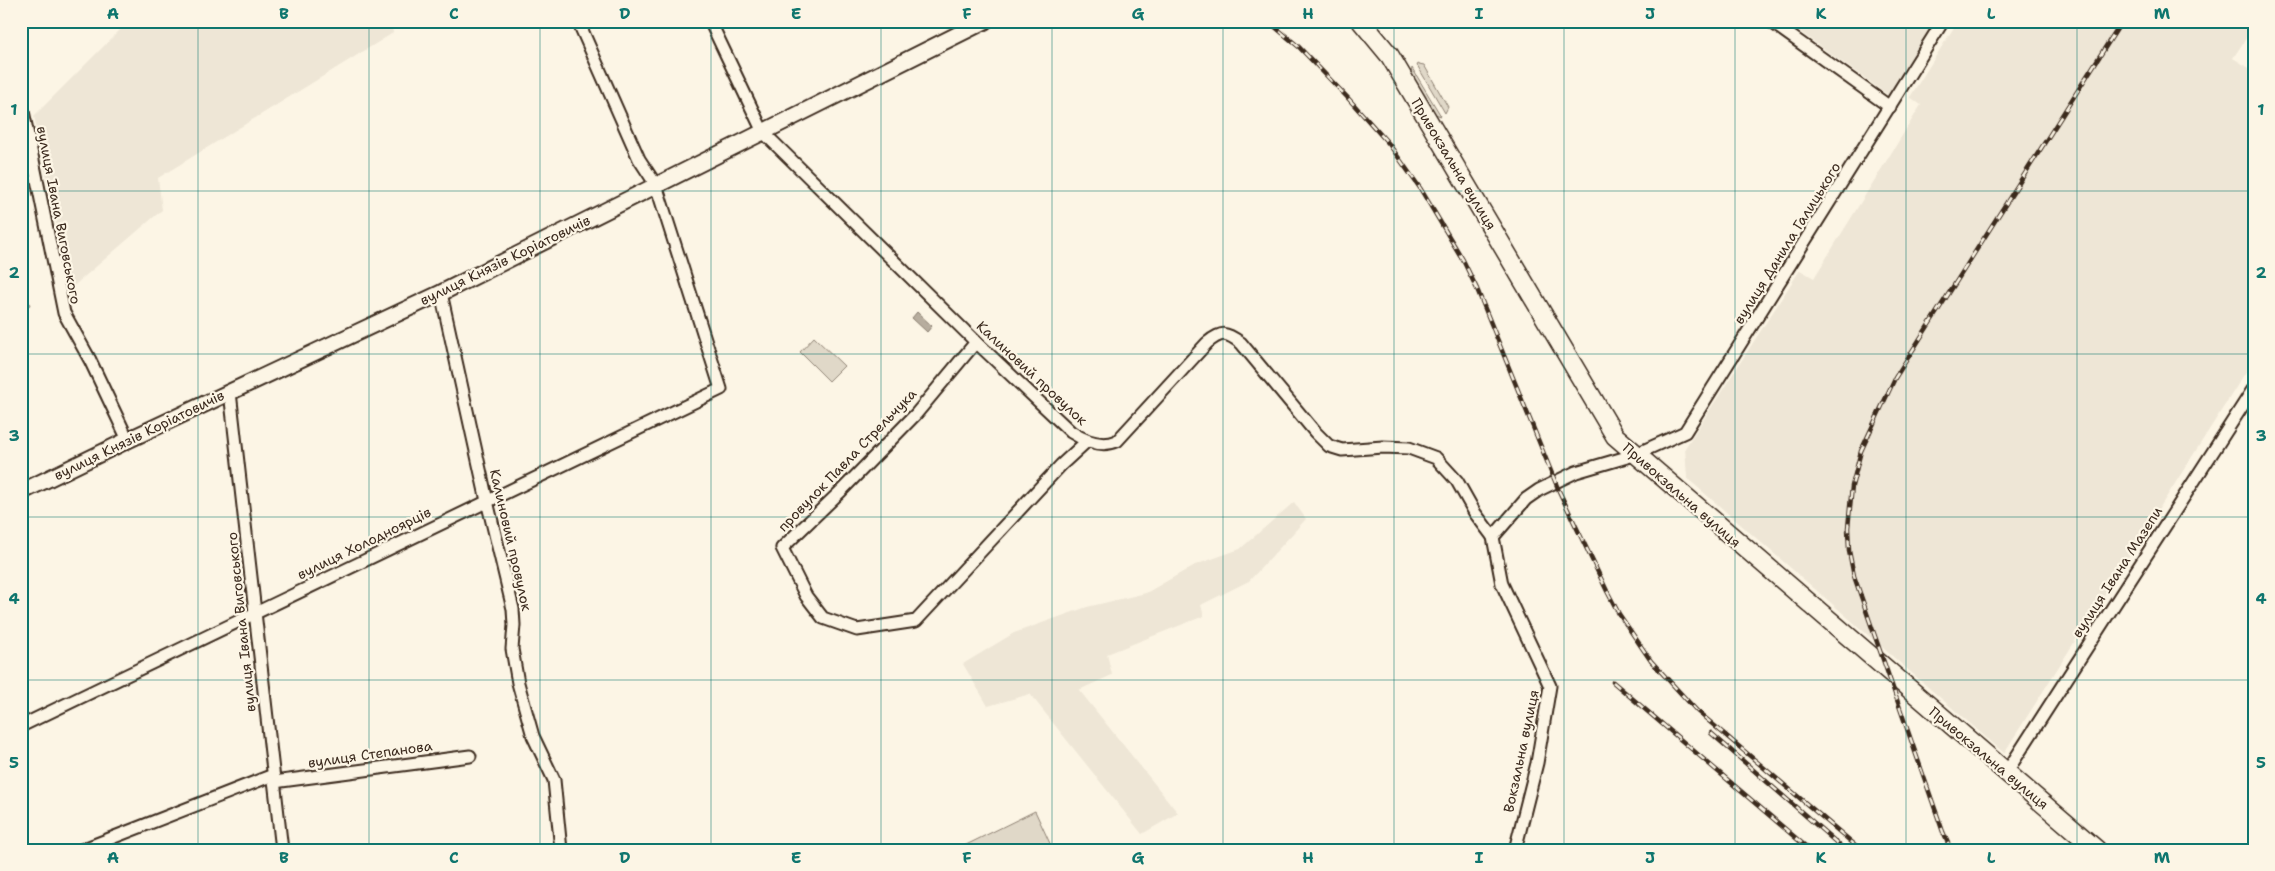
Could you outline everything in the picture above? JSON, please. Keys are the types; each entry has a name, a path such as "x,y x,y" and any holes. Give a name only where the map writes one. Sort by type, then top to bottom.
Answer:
{"main road":[{"name":"вулиця Князів Коріатовичів","path":"21,492 441,293 985,21"},
{"name":"Привокзальна вулиця","path":"1361,21 1390,56 1615,436 1634,455 2096,850"}],"street":[{"path":"578,21 639,160 656,184"},
{"name":"Калиновий провулок","path":"710,21 762,132 976,342 1071,432 1086,442 1110,444 1117,441 1207,343 1218,334 1229,334 1241,343 1315,432 1329,446 1342,450 1383,446 1409,448 1436,458 1457,482 1475,513 1493,536"},
{"path":"1770,21 1890,107"},
{"name":"вулиця Данила Галицького","path":"1634,455 1685,432 1943,21"},
{"name":"вулиця Івана Виговського","path":"21,101 64,313 90,360 128,440"},
{"name":"вулиця Холодноярців","path":"21,726 721,389 656,184"},
{"name":"Калиновий провулок","path":"441,293 513,609 512,649 518,683 533,736 554,780 561,850"},
{"name":"провулок Павла Стрельчука","path":"976,342 916,414 842,491 782,548 806,596 823,618 857,630 916,621 1049,478 1086,442"},
{"name":"вулиця Івана Мазепи","path":"2006,773 2254,388"},
{"name":"вулиця Івана Виговського","path":"230,392 282,850"},
{"path":"1493,536 1526,499 1540,490 1576,472 1634,455"},
{"name":"Вокзальна вулиця","path":"1493,536 1502,584 1550,686 1537,763 1515,850"},
{"name":"вулиця Степанова","path":"81,850 274,778 470,756"}],"shaded area":[{"path":"129,21 391,21 393,33 158,178 162,210 70,289 34,116"},
{"path":"1785,21 1934,21 1888,95"},
{"path":"1958,21 2236,21 2251,31 2233,58 2254,71 2254,359 2004,753 1687,478 1685,448 1800,270 1814,278 1921,105 1910,97"},
{"path":"1417,65 1424,65 1448,107 1445,113"},
{"path":"1412,68 1441,116 1435,114 1411,74"},
{"path":"21,283 30,305 21,309"},
{"path":"917,312 932,326 927,332 912,318"},
{"path":"814,337 844,366 829,381 800,352"},
{"path":"1294,502 1306,519 1249,581 1201,605 1204,616 1107,654 1112,675 1079,690 1178,813 1142,834 1030,694 988,706 963,664 1014,633 1087,607 1146,593 1195,565 1240,549"},
{"path":"1035,811 1053,850 966,850 964,846"}],"railway":[{"path":"1268,21 1299,47 1347,97 1389,144 1420,188 1463,260 1477,289 1559,491 1607,591 1619,614 1651,661 1697,711 1861,850"},
{"path":"1951,850 1943,832 1854,576 1849,551 1848,528 1852,486 1861,451 1895,378 2122,21"},
{"path":"1613,682 1810,850"},
{"path":"1711,733 1845,850"}]}
